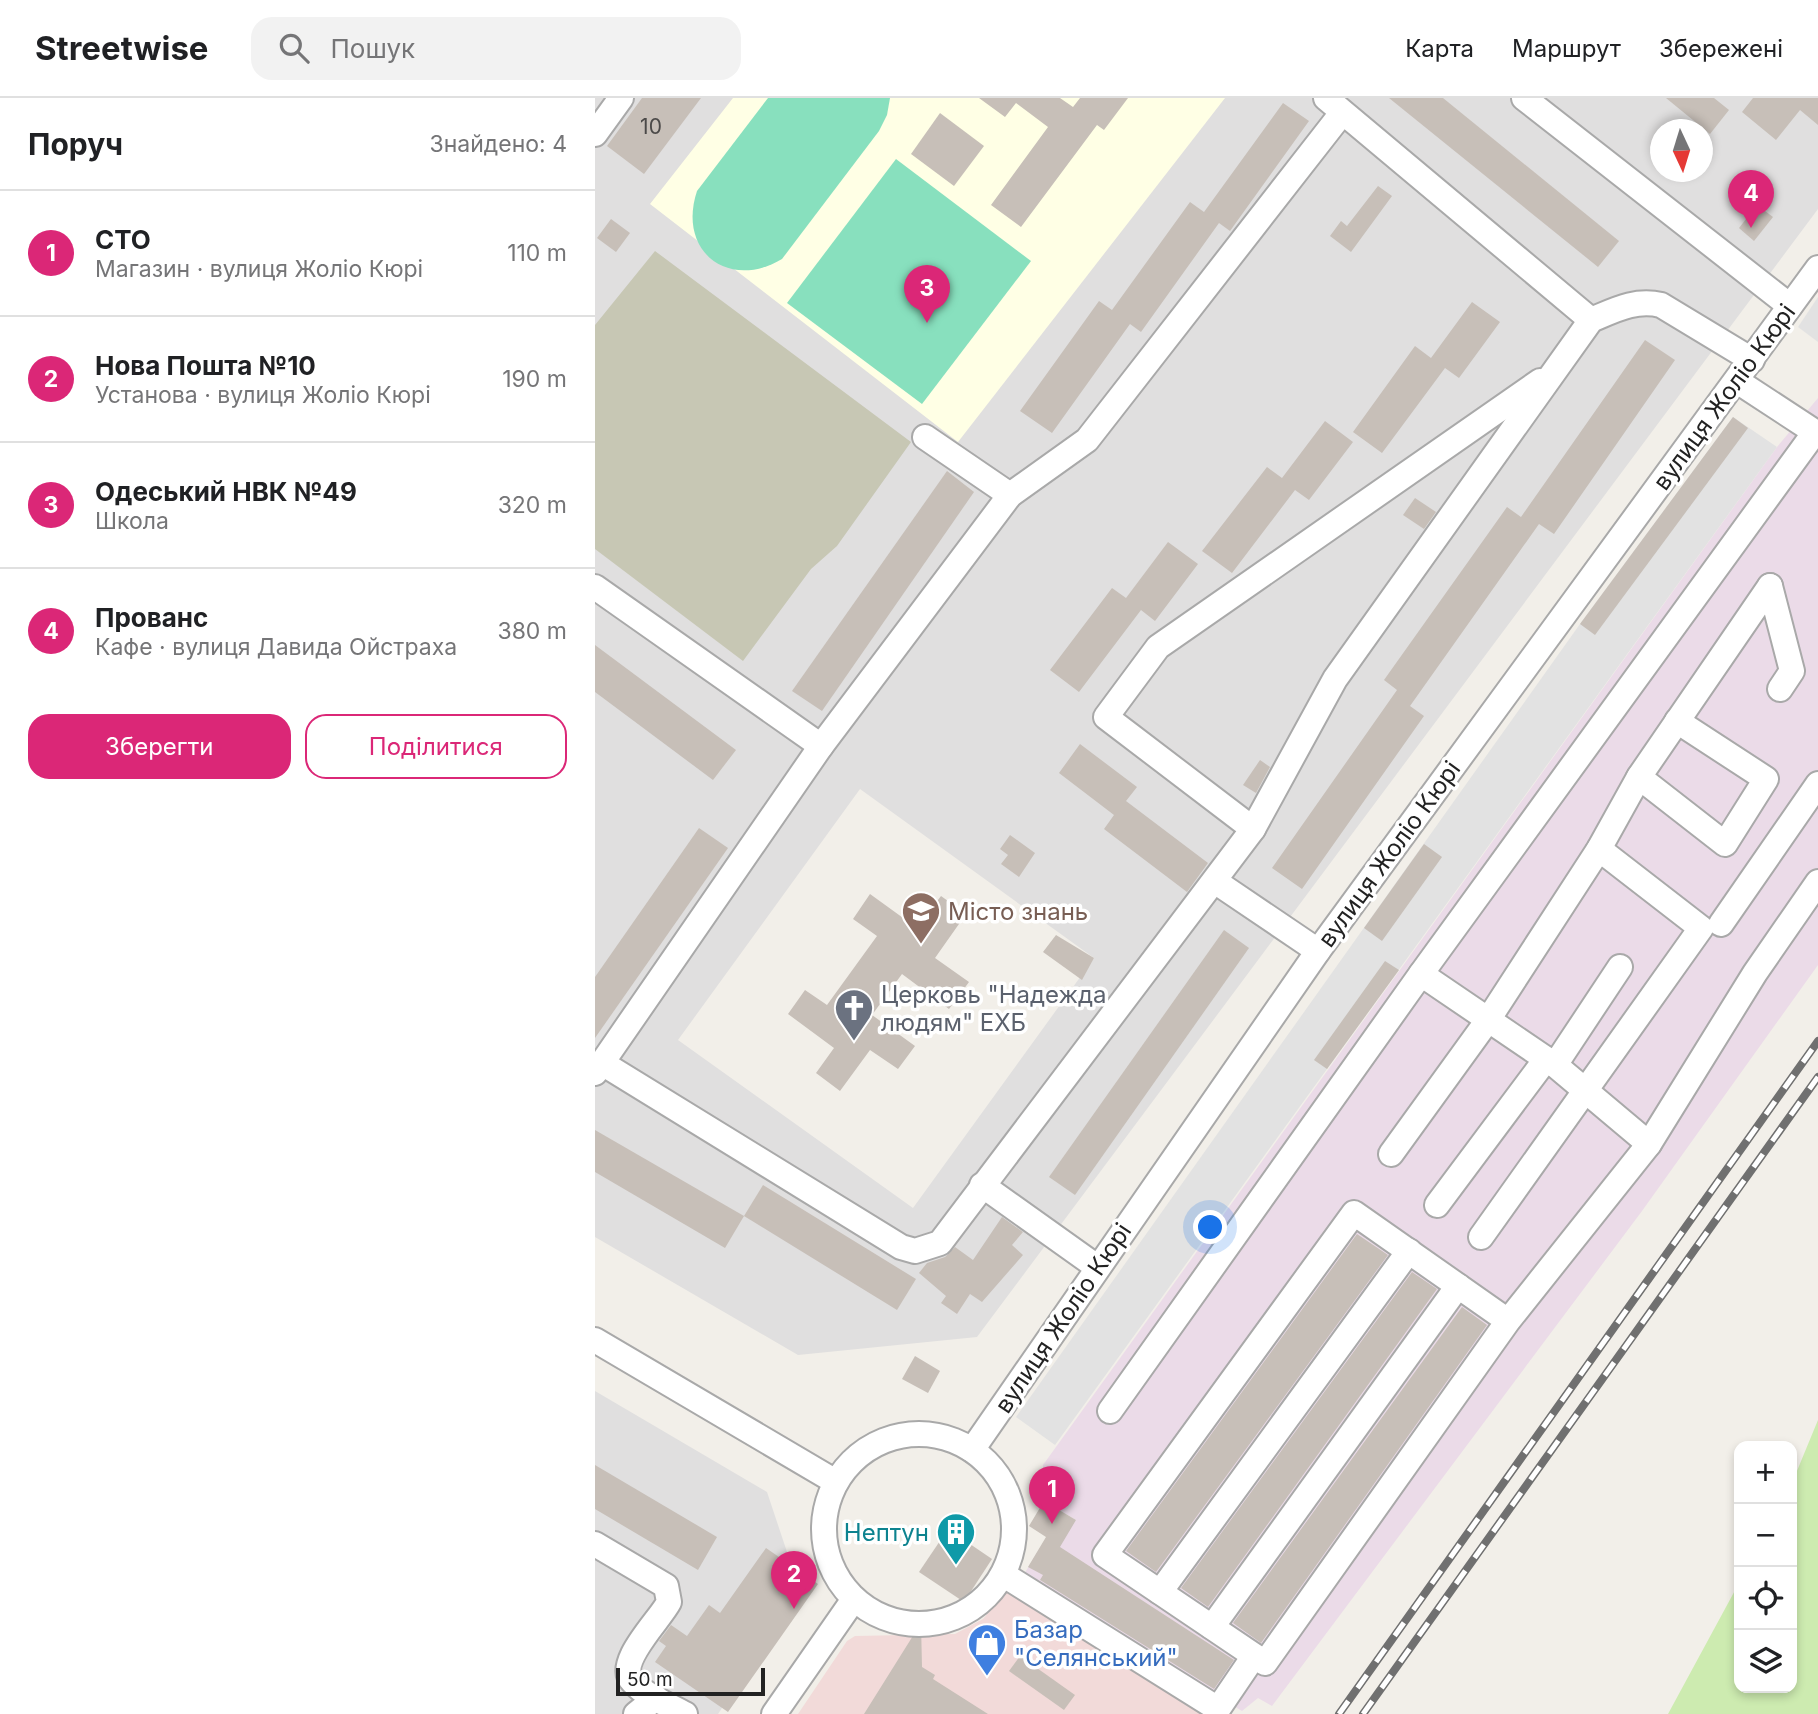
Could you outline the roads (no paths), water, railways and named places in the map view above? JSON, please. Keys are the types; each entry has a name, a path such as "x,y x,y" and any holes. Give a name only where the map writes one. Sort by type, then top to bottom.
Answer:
{"street":[{"path":"595,134 621,98"},
{"path":"1524,98 1790,306"},
{"path":"1591,320 1334,105 1087,440 1010,495 821,746 598,1068 901,1247 915,1251 940,1243 1253,830 1335,679 1591,320 1627,305 1650,302 1661,305 1752,360"},
{"name":"вулиця Жоліо Кюрі","path":"972,1450 1318,951 1818,268"},
{"path":"1253,830 1106,717 1158,647 1555,370"},
{"path":"1109,1411 1421,974 1817,433 1737,381"},
{"path":"925,436 1010,495"},
{"path":"1391,1154 1488,1020 1599,849 1639,777 1770,586 1792,671 1780,689"},
{"path":"595,587 821,746"},
{"path":"1639,777 1725,844 1766,779 1677,721"},
{"path":"1721,924 1818,785"},
{"path":"1481,1237 1701,928 1599,849"},
{"path":"1216,882 1318,951"},
{"path":"1508,1321 1355,1213 1104,1555 1265,1663 1508,1321 1649,1144 1755,973 1818,882"},
{"path":"1437,1205 1550,1062 1620,967"},
{"path":"1421,974 1550,1062 1649,1144"},
{"path":"982,1185 1097,1267"},
{"path":"1160,1592 1409,1251"},
{"path":"1212,1627 1458,1286"},
{"path":"595,1340 836,1482"},
{"path":"913,1434 944,1437 972,1450 995,1471 1010,1499 1015,1530 1004,1576 953,1626 911,1624 881,1616 854,1599 835,1574 824,1544 825,1512 836,1482 855,1458 882,1441 913,1434"},
{"path":"595,1544 662,1583 669,1591 667,1606 635,1650 628,1668 634,1684 685,1714"},
{"path":"1004,1576 1218,1709 1254,1656"},
{"path":"774,1714 854,1599"},
{"path":"636,1714 656,1698"}],"railway":[{"path":"1339,1714 1818,1041"},
{"path":"1363,1714 1818,1077"}],"place":[{"name":"Прованс","path":"1751,228"},
{"name":"Одеський НВК №49","path":"927,323"},
{"name":"Місто знань","path":"921,945"},
{"name":"Церковь \"Надежда людям\" ЕХБ","path":"854,1042"},
{"name":"СТО","path":"1052,1524"},
{"name":"Нептун","path":"956,1566"},
{"name":"Нова Пошта №10","path":"794,1609"},
{"name":"Базар \"Селянський\"","path":"987,1677"}]}
